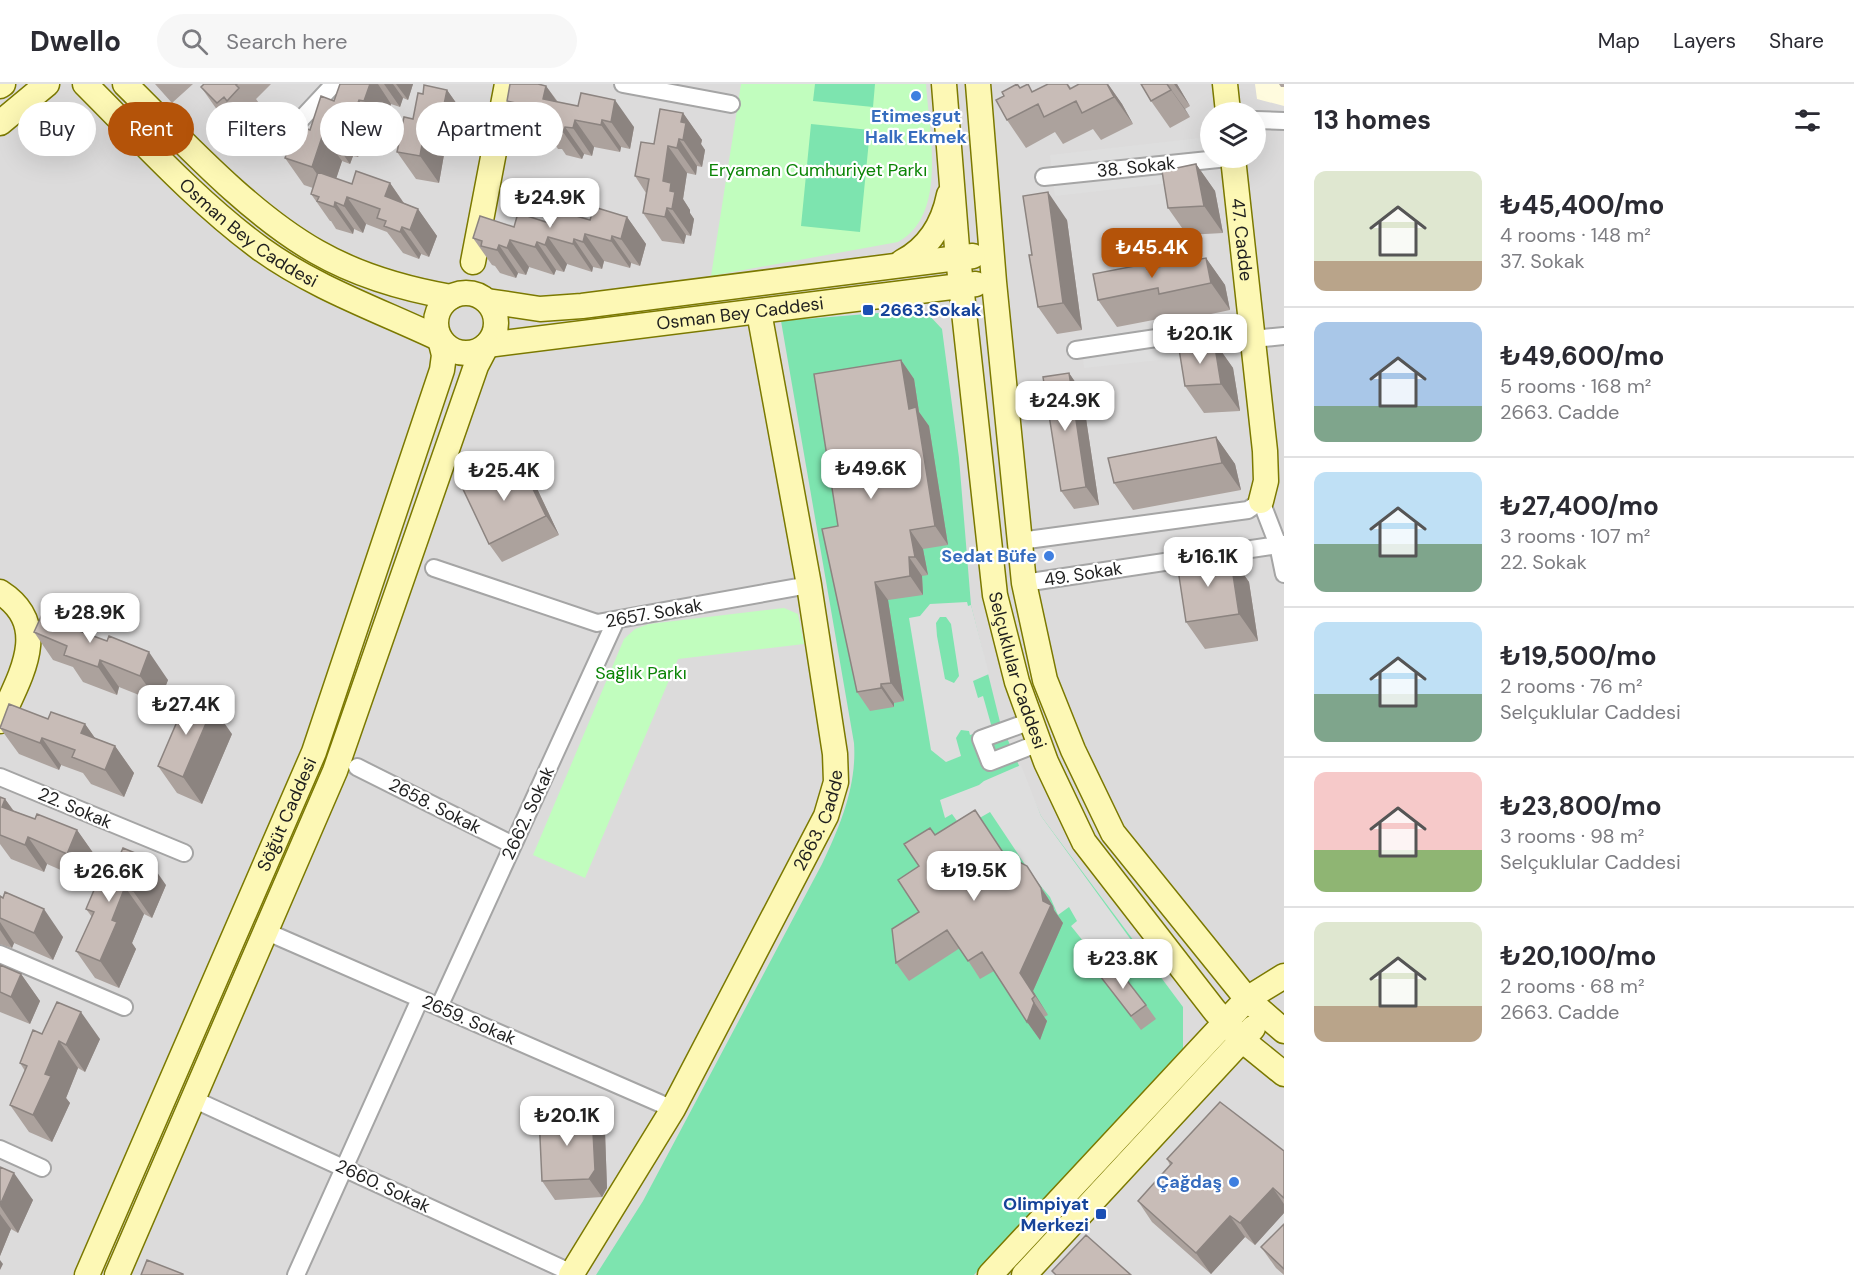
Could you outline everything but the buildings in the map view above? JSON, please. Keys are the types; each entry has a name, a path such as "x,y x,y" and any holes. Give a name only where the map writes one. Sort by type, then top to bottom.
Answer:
{"main road":[{"path":"0,123 47,84"},
{"name":"Osman Bey Caddesi","path":"85,84 209,205 261,249 315,282 440,339"},
{"name":"Osman Bey Caddesi","path":"124,84 229,183 279,226 316,252 353,270 388,283 451,297"},
{"path":"473,262 487,302 492,308 496,324 495,332 487,345 471,353 462,353 446,346 440,339 436,320 438,311 451,297 473,262 507,84"},
{"name":"Selçuklular Caddesi","path":"944,84 958,258 995,595 1017,682 1035,732 1084,842 1225,1022 1242,1040 1284,1074"},
{"name":"Selçuklular Caddesi","path":"978,84 991,253 1024,583 1045,680 1073,750 1113,833 1247,999 1284,1031"},
{"path":"1225,84 1227,102"},
{"name":"47. Cadde","path":"1234,168 1265,451 1266,481 1261,501"},
{"name":"Osman Bey Caddesi","path":"894,266 919,252 932,238 946,208 951,181"},
{"name":"Osman Bey Caddesi","path":"487,302 540,309 582,306 991,253"},
{"name":"Osman Bey Caddesi","path":"487,345 994,282"},
{"path":"451,297 470,294 487,302"},
{"name":"2663. Cadde","path":"572,1274 673,1109 826,816 836,782 835,754 809,585 759,312"},
{"name":"Söğüt Caddesi","path":"87,1275 314,752 442,370 444,355 440,339"},
{"name":"Söğüt Caddesi","path":"117,1275 335,771 476,366 487,345"},
{"path":"989,545 1020,541"},
{"path":"0,592 17,606 24,617 28,644 25,664 0,721"},
{"path":"990,1275 1247,999 1284,976"},
{"path":"1024,1275 1265,1016 1284,985"}],"street":[{"path":"308,111 334,84"},
{"path":"623,84 730,104"},
{"path":"1266,120 1284,121"},
{"name":"38. Sokak","path":"1044,177 1200,161"},
{"path":"1076,350 1252,332 1284,336"},
{"path":"1020,541 1248,510 1261,501 1281,544 1284,574"},
{"name":"49. Sokak","path":"1024,583 1281,544"},
{"name":"2657. Sokak","path":"434,568 597,623 809,585"},
{"name":"2662. Sokak","path":"439,1007 616,620"},
{"name":"2658. Sokak","path":"357,767 513,845"},
{"name":"22. Sokak","path":"0,777 184,854"},
{"name":"2659. Sokak","path":"265,932 673,1109"},
{"path":"0,954 124,1007"},
{"path":"296,1275 420,999"},
{"name":"2660. Sokak","path":"193,1099 572,1274"},
{"path":"0,1149 42,1168"}],"shaded area":[{"path":"0,84 1284,84 1284,1275 0,1275"},
{"path":"1255,84 1284,84 1284,106 1257,99"},
{"path":"1200,138 1200,168 1204,168 1205,179 1055,196 1050,155"},
{"path":"1232,321 1235,352 1084,368 1081,337"},
{"path":"967,602 968,606 971,605 989,674 973,681 978,698 983,696 992,728 970,735 969,731 961,730 956,738 961,756 946,762 931,750 909,618 920,616 930,604","holes":["940,617 946,617 951,624 959,676 954,683 945,679 937,636 936,623"]},
{"path":"1021,765 1041,816 1134,944 1104,967 1071,926 1077,921 1069,907 1058,915 1050,897 1034,878 990,812 962,828 952,814 945,818 940,800"}],"green space":[{"name":"Eryaman Cumhuriyet Parkı","path":"741,84 926,84 932,171 930,193 924,213 914,229 898,242 711,276"},
{"path":"815,84 875,84 873,107 813,101"},
{"path":"811,124 870,130 860,232 801,226"},
{"path":"916,310 929,315 942,329 959,458 971,605 1000,722 1041,816 1183,1007 1183,1050 974,1275 596,1275 643,1201 822,864 841,820 853,775 854,743 781,321"},
{"name":"Sağlık Parkı","path":"784,608 798,614 804,644 678,659 585,878 533,855 624,639 635,629 649,624"}],"place":[{"name":"Etimesgut Halk Ekmek","path":"916,96"},
{"name":"2663.Sokak","path":"868,310"},
{"name":"Sedat Büfe","path":"1049,556"},
{"name":"Çağdaş","path":"1234,1182"},
{"name":"Olimpiyat Merkezi","path":"1101,1214"}]}
